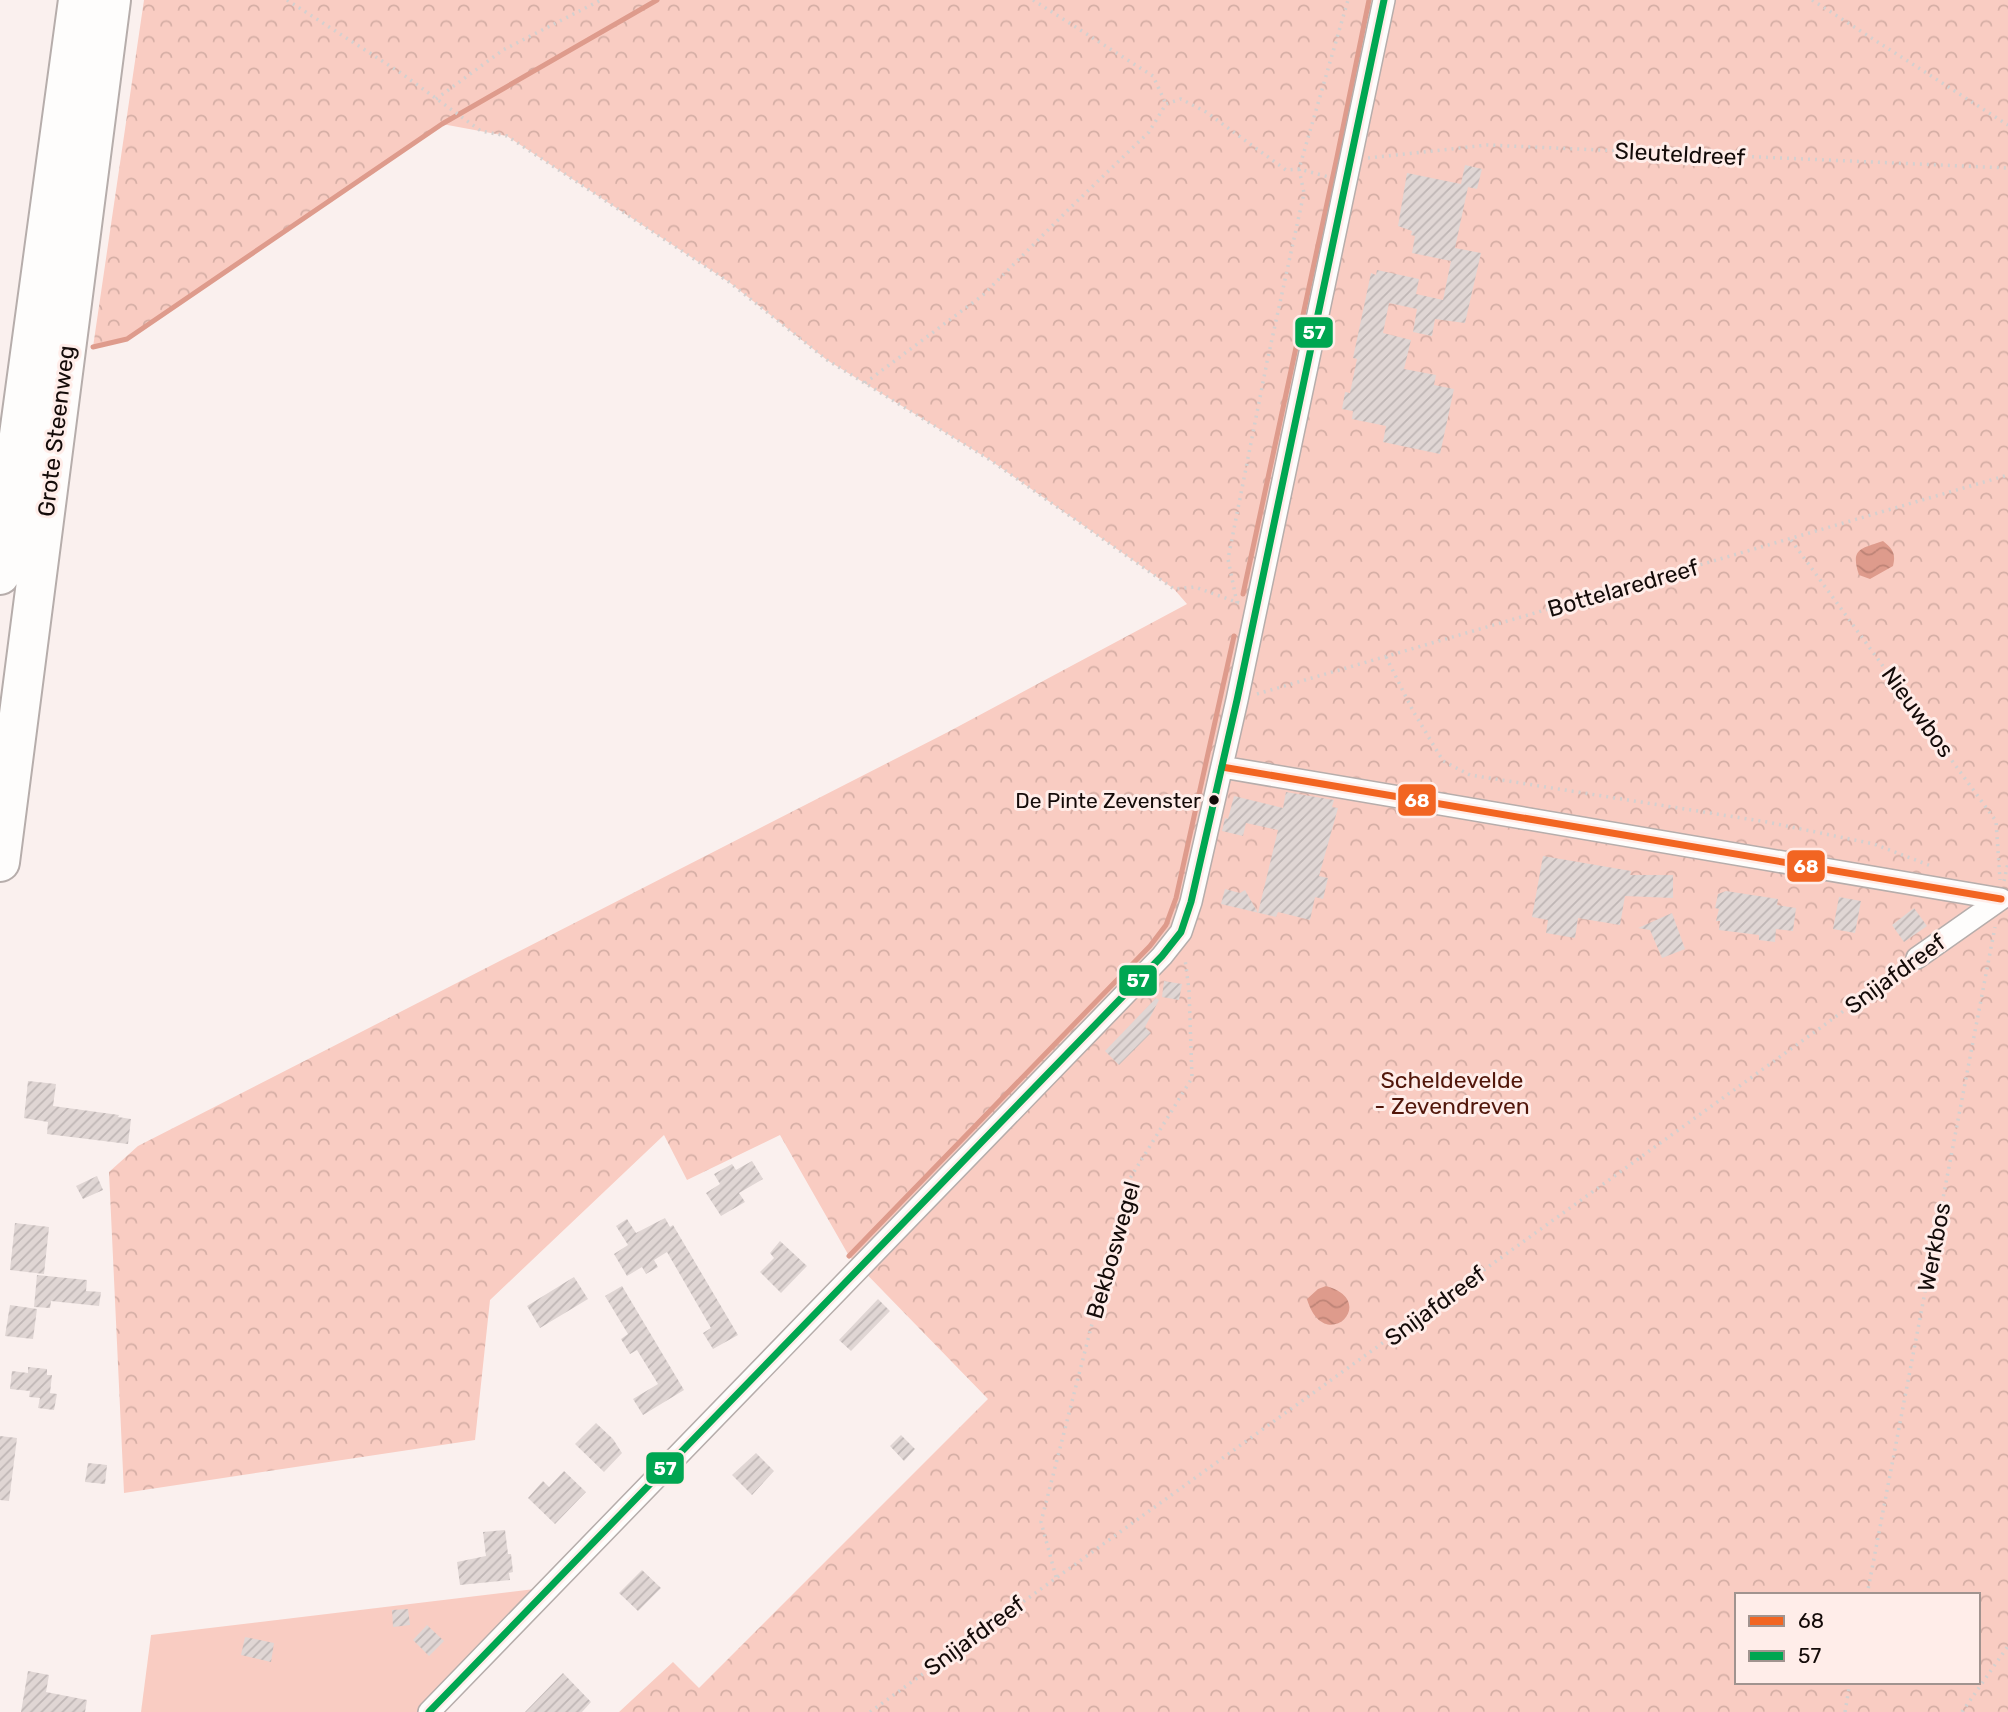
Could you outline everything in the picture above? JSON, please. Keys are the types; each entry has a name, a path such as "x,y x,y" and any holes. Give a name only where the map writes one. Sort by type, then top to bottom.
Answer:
{"highway":[{"name":"Grote Steenweg","path":"0,575 78,0"},
{"name":"Grote Steenweg","path":"0,862 111,0"}],"street":[{"path":"429,1712 1163,956 1181,932 1191,902 1237,700 1384,0"},
{"path":"1222,767 2001,899"},
{"name":"Snijafdreef","path":"1917,958 2001,899"}],"path":[{"path":"287,0 481,131 507,136 729,282 827,360 990,460 1174,589 1195,587 1237,603 1228,559 1304,193 1299,169 1348,0"},
{"path":"436,99 503,50 601,0"},
{"path":"1033,0 1153,76 1166,104"},
{"path":"1812,0 2008,125"},
{"path":"865,383 983,295 1149,132 1166,104 1181,99 1206,112 1286,170 1299,169 1325,175 1346,187"},
{"name":"Sleuteldreef","path":"1352,160 1487,145 2008,168"},
{"name":"Bottelaredreef","path":"1237,700 2008,475"},
{"name":"Nieuwbos","path":"1791,540 1996,821 2001,899"},
{"path":"1386,657 1413,711 1443,761 1470,775 1768,822 1874,844 1935,868 1955,891"},
{"name":"Werkbos","path":"1867,1593 2001,899"},
{"name":"Bekboswegel","path":"1056,1577 1041,1522 1129,1180 1192,1078 1189,990 1181,932"},
{"name":"Snijafdreef","path":"870,1712 1917,958"},
{"path":"1962,1712 2008,1646"},
{"path":"1845,1712 1850,1684"}],"green space":[{"name":"Scheldevelde - Zevendreven","path":"144,0 2008,0 2008,1712 619,1712 673,1662 699,1688 988,1399 849,1256 780,1135 687,1180 664,1135 490,1300 475,1440 124,1493 109,1172 138,1146 948,732 1187,604 1174,589 990,460 827,360 729,282 507,136 442,124 127,339 93,347"},
{"path":"543,1588 417,1712 141,1712 151,1635"}],"water":[{"path":"1883,541 1893,552 1893,566 1870,579 1859,575 1856,559 1859,551"},
{"path":"1326,1286 1342,1293 1349,1303 1349,1312 1344,1320 1335,1324 1325,1324 1315,1316 1307,1299"}],"building":[{"path":"1465,165 1482,169 1477,189 1468,187 1455,248 1481,253 1465,323 1435,319 1432,336 1413,332 1417,309 1389,303 1383,333 1411,340 1404,369 1436,375 1434,385 1454,389 1440,454 1383,442 1386,426 1352,419 1353,411 1342,409 1345,392 1350,393 1357,359 1353,358 1371,273 1376,275 1377,270 1419,279 1416,294 1443,300 1451,261 1412,253 1415,236 1411,235 1412,231 1398,226 1407,173 1461,184"},
{"path":"1286,792 1334,800 1332,807 1338,808 1319,876 1328,878 1323,899 1315,897 1310,920 1278,912 1276,917 1258,913 1278,830 1246,823 1243,836 1222,831 1234,796 1283,808"},
{"path":"1543,856 1631,871 1630,875 1673,875 1673,898 1625,896 1620,925 1578,918 1575,938 1546,933 1548,920 1532,917"},
{"path":"1225,889 1240,893 1245,890 1258,913 1221,904"},
{"path":"1726,891 1778,899 1777,905 1796,908 1793,931 1776,929 1775,942 1759,940 1759,935 1719,930 1720,921 1716,921 1719,909 1715,908 1718,894"},
{"path":"1839,897 1861,901 1855,933 1833,929"},
{"path":"1914,908 1927,926 1904,942 1892,925"},
{"path":"1672,913 1685,949 1662,958 1650,930 1638,928"},
{"path":"1164,981 1182,984 1179,1000 1162,997"},
{"path":"1156,998 1159,1000 1145,1027 1151,1033 1119,1065 1105,1051"},
{"path":"28,1081 56,1084 53,1106 131,1119 128,1144 47,1134 48,1122 24,1118"},
{"path":"752,1161 763,1179 739,1193 745,1202 721,1216 706,1193 720,1184 714,1174 732,1164 736,1170"},
{"path":"97,1176 103,1190 83,1199 76,1186"},
{"path":"665,1218 670,1227 673,1225 738,1335 713,1349 703,1333 711,1328 667,1252 654,1260 658,1267 646,1274 642,1267 627,1276 614,1254 628,1245 616,1226 627,1219 636,1233"},
{"path":"15,1223 49,1227 44,1274 10,1270"},
{"path":"780,1241 807,1266 781,1293 760,1272 774,1258 770,1253"},
{"path":"37,1275 87,1280 86,1291 101,1292 99,1306 51,1301 50,1308 34,1307"},
{"path":"574,1277 588,1299 540,1328 527,1306"},
{"path":"622,1286 684,1390 643,1415 633,1399 658,1384 637,1350 630,1354 621,1339 628,1334 605,1296"},
{"path":"878,1299 890,1311 851,1351 839,1340"},
{"path":"10,1305 37,1309 33,1339 5,1336"},
{"path":"28,1367 47,1369 47,1375 52,1375 50,1393 57,1394 54,1410 38,1408 40,1398 29,1397 30,1391 10,1389 12,1371 28,1373"},
{"path":"596,1423 613,1439 622,1453 604,1472 575,1444"},
{"path":"901,1435 915,1449 904,1461 890,1446"},
{"path":"0,1436 17,1438 9,1501 0,1500"},
{"path":"756,1453 774,1471 752,1495 732,1475"},
{"path":"88,1463 107,1465 105,1484 85,1482"},
{"path":"564,1471 586,1492 555,1524 528,1498 543,1481 549,1487"},
{"path":"505,1530 513,1572 509,1573 510,1580 460,1585 457,1562 486,1556 483,1532"},
{"path":"642,1570 661,1588 638,1611 619,1593"},
{"path":"408,1609 410,1625 393,1627 392,1610"},
{"path":"427,1625 444,1641 429,1656 413,1640"},
{"path":"245,1637 274,1643 271,1662 241,1655"},
{"path":"28,1671 49,1675 46,1692 87,1700 85,1712 21,1712"},
{"path":"563,1673 591,1702 582,1712 525,1712"}],"waterway":[{"path":"93,347 127,339 442,124 657,0"},
{"path":"1243,594 1369,0"},
{"path":"849,1256 1150,946 1166,925 1176,898 1234,636"}],"transit line":[{"name":"57","path":"429,1712 1162,956 1181,932 1191,902 1237,700 1384,0"},
{"name":"68","path":"1222,767 2001,899"}],"place":[{"name":"De Pinte Zevenster","path":"1214,800"}]}
